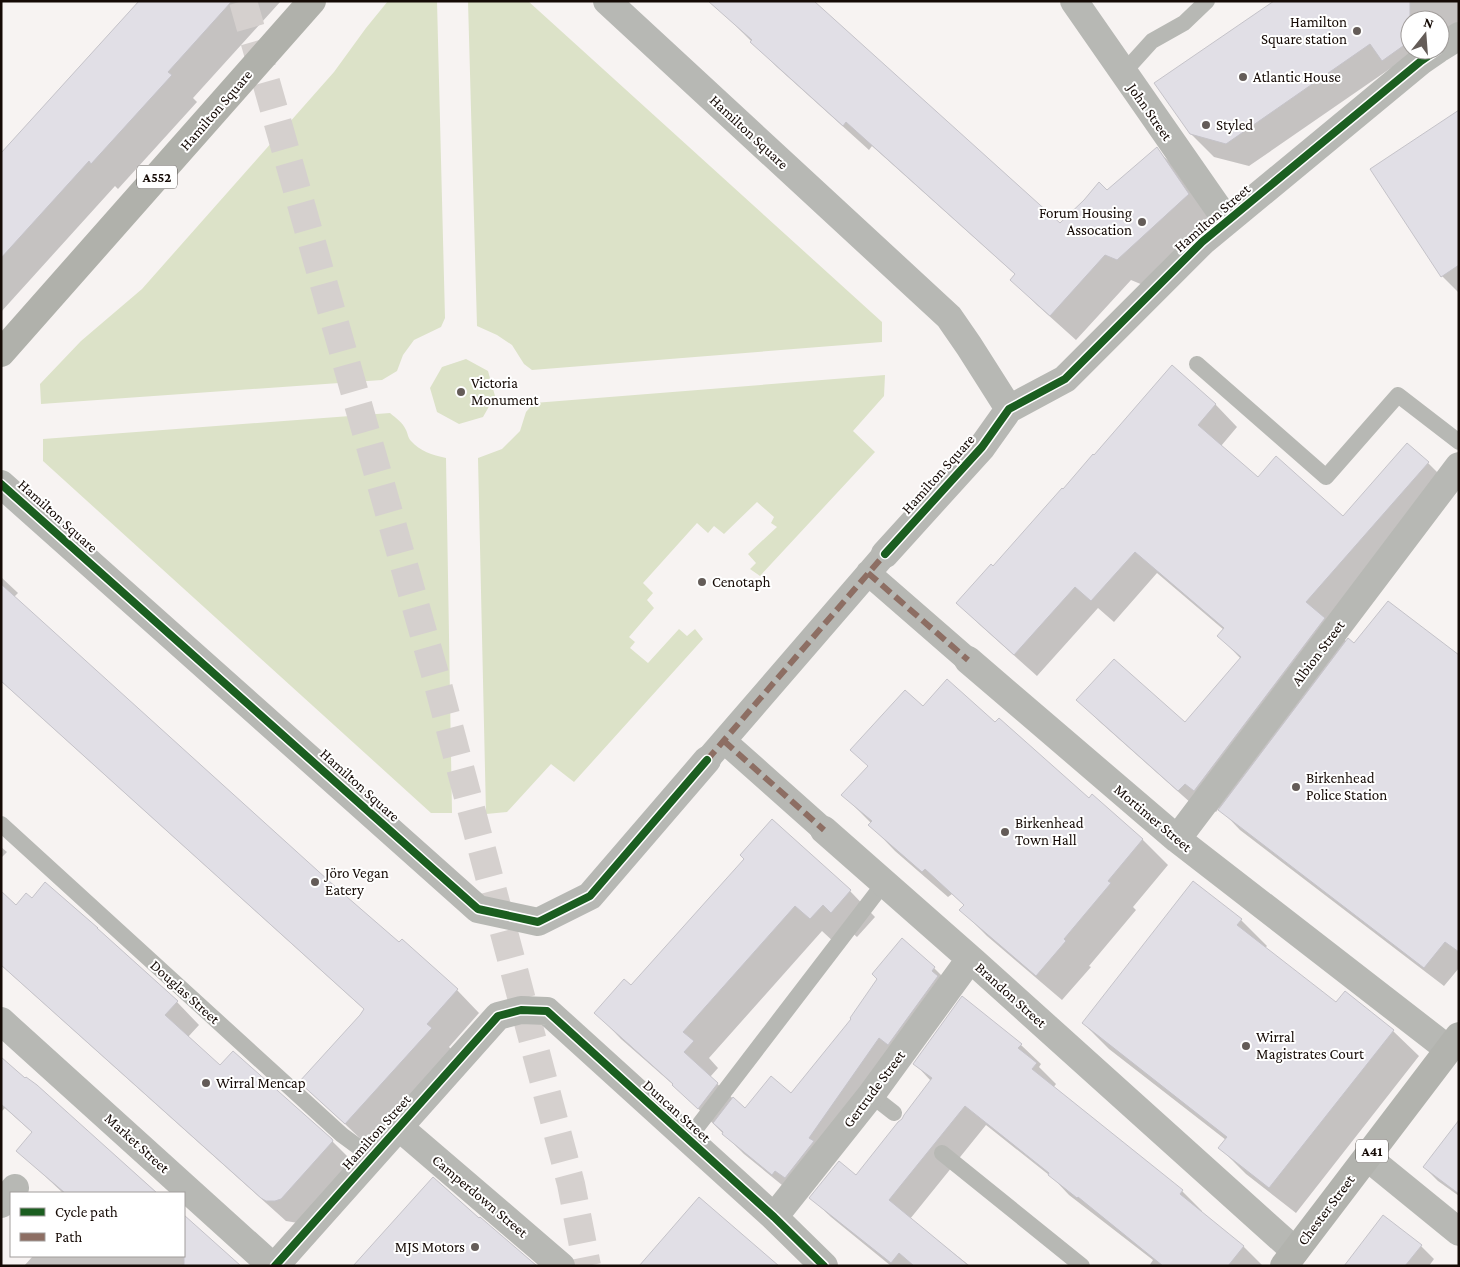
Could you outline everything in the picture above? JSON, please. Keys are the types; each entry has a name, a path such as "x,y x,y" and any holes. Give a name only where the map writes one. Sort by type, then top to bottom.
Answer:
{"highway":[{"name":"Chester Street","path":"1290,1258 1454,1042"}],"main road":[{"name":"Hamilton Square","path":"1,353 312,1"}],"street":[{"name":"Hamilton Square","path":"1,484 478,909 538,922 590,896 877,563 982,447 1009,409 949,317 607,1"},
{"name":"John Street","path":"1074,1 1227,221"},
{"name":"Hamilton Street","path":"1009,409 1065,379 1202,242 1422,60"},
{"name":"Albion Street","path":"1177,839 1459,466"},
{"name":"Mortimer Street","path":"877,563 968,660 1177,839 1454,1042"},
{"name":"Brandon Street","path":"715,750 824,830 884,883 970,959 1290,1258"},
{"name":"Gertrude Street","path":"774,1217 871,1095 970,959"},
{"name":"Duncan Street","path":"498,1016 521,1010 548,1011 774,1217 824,1266"},
{"name":"Hamilton Street","path":"273,1266 498,1016"},
{"name":"Market Street","path":"1,1021 273,1266"},
{"name":"Camperdown Street","path":"399,1127 562,1266"},
{"path":"1367,1157 1459,1232"}],"lane":[{"path":"1123,73 1152,41 1184,23 1208,1"},
{"path":"1197,364 1326,477 1398,395 1459,442"},
{"name":"Douglas Street","path":"1,824 342,1135 372,1156"},
{"path":"688,1139 884,883"},
{"path":"871,1095 894,1113"},
{"path":"942,1153 1082,1266"}],"green space":[{"path":"388,1 437,1 445,318 441,327 414,340 403,355 397,371 382,380 41,404 40,384 81,341 142,289 334,72"},
{"path":"468,1 528,1 882,322 882,342 532,370 524,364 512,345 497,335 477,326"},
{"path":"466,359 488,371 495,396 483,417 459,424 437,412 430,388 442,367"},
{"path":"885,375 884,396 853,431 875,452 760,576 750,569 756,563 748,554 777,527 771,523 774,517 757,502 724,534 714,526 708,533 697,523 643,583 653,593 647,600 654,608 629,637 635,642 630,648 648,663 679,629 687,636 695,629 703,639 574,782 551,764 507,812 486,814 478,458 502,449 520,431 526,412 534,403"},
{"path":"390,413 403,425 409,439 418,447 446,458 452,813 431,813 43,461 43,439"}],"building":[{"path":"139,1 232,1 168,72 172,75 91,164 89,161 1,258 1,153"},
{"path":"708,1 814,1 1060,223 1084,200 1099,182 1107,190 1157,147 1189,194 1117,260 1105,255 1050,316 1010,280 1015,274 846,122 843,126 750,42 752,40"},
{"name":"Atlantic House","path":"1274,1 1410,1 1410,10 1400,10 1400,48 1382,61 1370,44 1226,144 1190,134 1154,83"},
{"path":"1459,110 1459,265 1441,277 1370,169"},
{"path":"1172,365 1216,404 1198,425 1258,477 1276,456 1343,516 1407,443 1429,462 1306,602 1325,618 1194,791 1185,784 1178,791 1076,700 1114,659 1185,722 1241,657 1217,636 1224,628 1135,552 1091,601 1075,587 1014,655 956,603 991,564 993,566 1094,455"},
{"path":"1,584 339,890 399,942 402,939 458,989 427,1024 432,1028 345,1124 299,1082 364,1009 1,681"},
{"name":"Birkenhead Police Station","path":"1388,601 1459,655 1459,952 1445,942 1424,968 1218,810 1348,638 1354,643"},
{"name":"Birkenhead Town Hall","path":"947,679 995,722 999,718 1089,798 1092,794 1143,839 1108,881 1111,883 1064,939 1066,941 1036,976 959,910 964,905 925,869 922,872 868,825 872,821 841,795 868,766 850,750 905,690 923,706"},
{"path":"772,819 851,890 831,913 823,905 810,919 795,906 683,1032 694,1041 684,1052 718,1083 698,1109 594,1013 624,979 631,985 744,859 740,855"},
{"name":"Wirral Magistrates Court","path":"1193,881 1242,919 1237,925 1336,1002 1345,991 1394,1030 1269,1188 1218,1148 1227,1137 1082,1023"},
{"path":"45,882 178,1001 165,1015 220,1065 233,1051 332,1139 333,1141 281,1199 266,1201 261,1198 1,965 1,891 16,905 26,893 32,898"},
{"path":"902,938 935,967 932,971 938,976 888,1045 879,1038 809,1138 814,1141 785,1178 775,1171 772,1175 722,1134 723,1132 713,1123 733,1097 745,1108 771,1076 791,1093 851,1019 877,979 872,974"},
{"path":"962,996 1022,1044 1018,1048 1037,1063 1032,1069 1183,1190 1180,1194 1244,1246 1228,1266 1163,1266 1048,1175 1049,1173 965,1106 889,1200 969,1266 914,1266 899,1253 891,1263 809,1198 839,1161 856,1175 902,1119 932,1078 913,1064"},
{"path":"1,1057 25,1078 37,1085 156,1192 64,1192 16,1151 32,1132 1,1104"},
{"path":"1459,1120 1459,1194 1423,1167"},
{"path":"433,1177 479,1218 537,1266 353,1266"},
{"path":"699,1197 779,1266 639,1266"},
{"path":"1383,1215 1422,1245 1405,1266 1344,1266"},
{"path":"185,1216 241,1266 184,1266"}],"tunnel":[{"path":"243,1 437,681 571,1184 587,1266"}],"marked path":[{"path":"707,760 885,554"},
{"path":"868,573 968,660"},
{"path":"724,741 824,830"}],"cycle path":[{"path":"885,554 982,447 1009,409 1065,379 1202,242 1422,60"},
{"path":"1,484 478,909 538,922 590,896 707,760"},
{"path":"275,1266 498,1016 521,1010 547,1011 774,1217 824,1266"}],"place":[{"name":"Hamilton Square station","path":"1357,31"},
{"name":"Atlantic House","path":"1243,77"},
{"name":"Styled","path":"1206,125"},
{"name":"Forum Housing Assocation","path":"1142,222"},
{"name":"Victoria Monument","path":"461,392"},
{"name":"Cenotaph","path":"702,582"},
{"name":"Birkenhead Police Station","path":"1296,787"},
{"name":"Birkenhead Town Hall","path":"1005,832"},
{"name":"Jöro Vegan Eatery","path":"315,882"},
{"name":"Wirral Magistrates Court","path":"1246,1046"},
{"name":"Wirral Mencap","path":"206,1083"},
{"name":"MJS Motors","path":"475,1247"}]}
